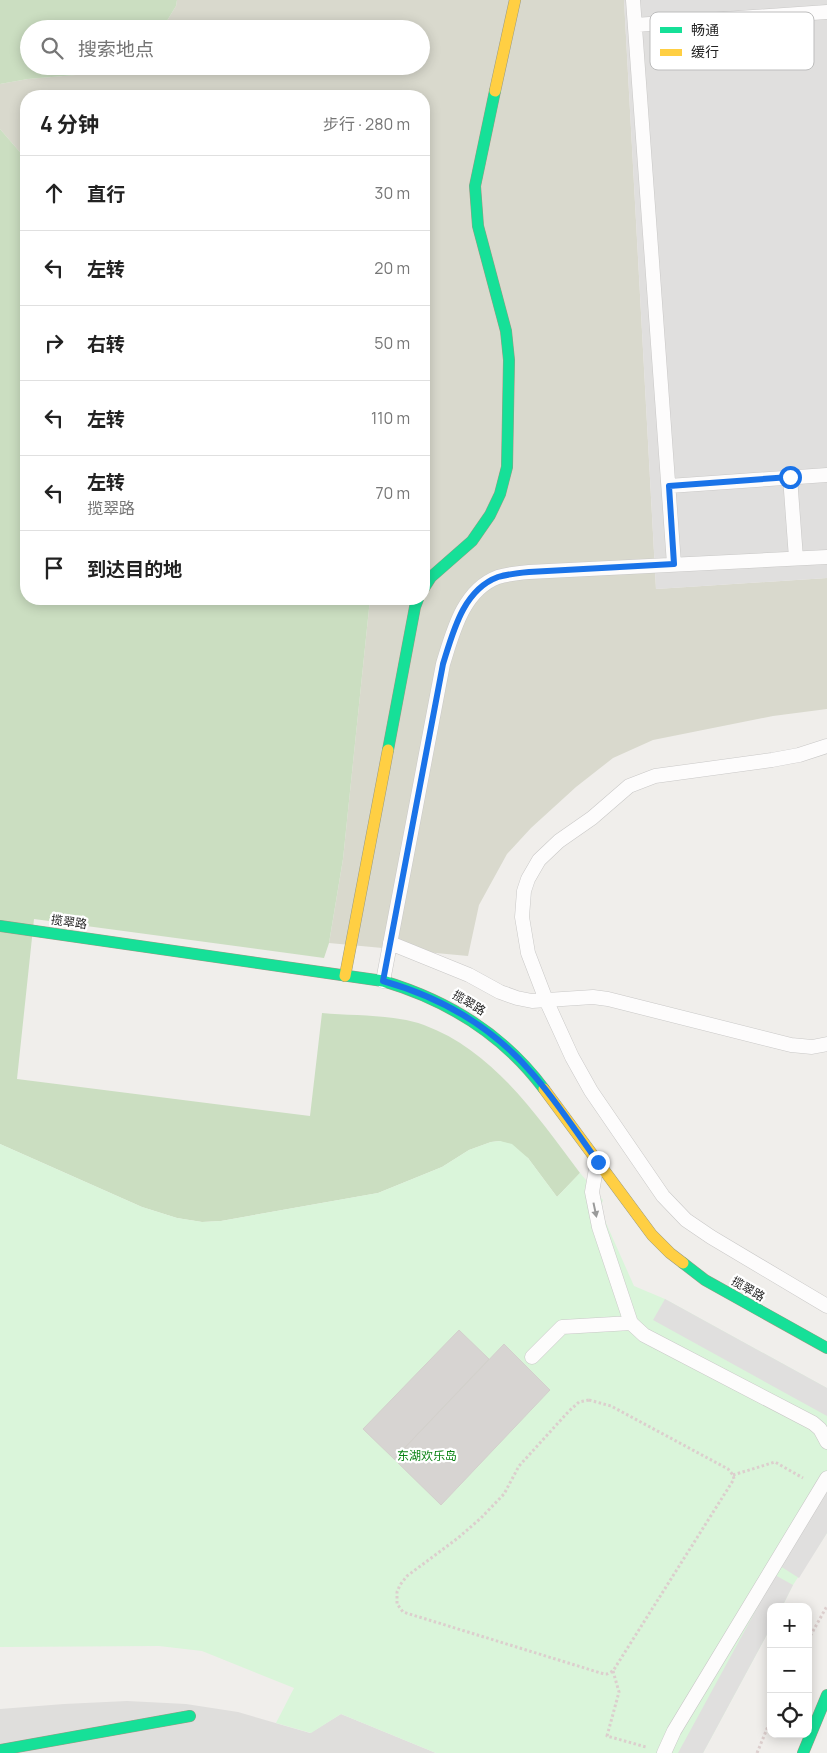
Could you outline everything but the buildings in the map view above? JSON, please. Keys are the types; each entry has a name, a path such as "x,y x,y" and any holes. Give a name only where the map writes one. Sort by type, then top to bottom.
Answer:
{"street":[{"path":"430,579 472,541 490,515 500,494 507,467 509,360 506,331 478,226 476,186 479,164 515,0"},
{"path":"345,976 415,605"},
{"name":"揽翠路","path":"0,926 383,981 440,1001 481,1026 515,1055 532,1073 652,1234 670,1253 689,1268 750,1305 827,1348"},
{"path":"804,1753 827,1695"},
{"path":"0,1750 190,1716"}],"lane":[{"path":"633,0 674,564"},
{"path":"814,13 827,12"},
{"path":"635,25 650,24"},
{"path":"669,486 827,475"},
{"path":"790,477 796,558"},
{"path":"383,981 443,664 465,605 488,582 508,574 827,557"},
{"path":"827,746 799,755 772,760 675,773 642,780 628,786 592,818 538,860 528,878 524,891 522,917 528,954 546,1000 572,1057 591,1091 663,1196 686,1220 827,1306"},
{"path":"390,943 469,975 500,992 517,998 532,1001 593,997 608,999 791,1045 812,1047 827,1044"},
{"path":"598,1162 592,1192 599,1228 631,1323 644,1336 813,1423 820,1429 827,1442"},
{"path":"532,1357 562,1327 631,1323"},
{"path":"664,1752 674,1731 824,1483"}],"path":[{"path":"589,1400 611,1406 728,1469 734,1475 734,1479 613,1671 607,1674 403,1612 397,1604 397,1592 407,1576 458,1538 504,1494 519,1466 579,1402 589,1400"},
{"path":"734,1475 775,1462 824,1483"},
{"path":"812,1633 827,1606"},
{"path":"613,1671 619,1692 607,1736 664,1752"},
{"path":"757,1753 767,1729"}],"shaded area":[{"path":"177,0 624,0 656,589 827,578 827,709 773,716 653,740 613,758 576,787 531,828 507,854 479,905 468,956 329,943 343,859 369,605 430,605 430,90 20,90 20,152 0,129 0,84 28,79 76,75 430,75 430,20 167,20 176,6"},
{"path":"624,0 827,0 827,578 656,589"},
{"path":"665,1299 827,1388 827,1416 653,1320"},
{"path":"827,1491 827,1533 799,1578 780,1566"},
{"path":"775,1575 793,1585 784,1603 767,1603 767,1634 703,1753 678,1753"},
{"path":"127,1701 186,1704 238,1712 310,1733 341,1714 436,1753 0,1753 0,1709"}],"green space":[{"path":"0,0 177,0 176,6 167,20 20,20 20,75 76,75 28,79 0,84"},
{"path":"0,129 20,152 20,605 369,605 343,859 329,943 324,958 34,919 17,1079 310,1116 322,1013 387,1017 412,1021 449,1036 493,1068 530,1108 580,1173 557,1197 528,1158 500,1141 491,1142 469,1150 442,1167 378,1193 221,1221 202,1222 177,1218 142,1207 0,1144"},
{"name":"东湖欢乐岛","path":"500,1141 512,1144 528,1158 557,1197 580,1173 603,1200 601,1206 602,1214 634,1286 665,1299 827,1388 827,1533 793,1585 784,1603 767,1603 767,1634 703,1753 436,1753 341,1714 311,1733 276,1723 294,1688 202,1651 159,1646 0,1647 0,1144 142,1207 177,1218 202,1222 221,1221 378,1193 442,1167 469,1150 491,1142"}],"traffic: fast":[{"path":"430,579 472,541 490,515 500,494 507,467 509,360 506,331 478,226 475,186 495,91"},
{"path":"388,750 416,605"},
{"path":"0,926 383,981 429,998 472,1022 511,1052 544,1089"},
{"path":"683,1263 705,1280 827,1348"},
{"path":"803,1753 827,1695"},
{"path":"0,1750 190,1716"}],"traffic: slow":[{"path":"495,91 515,0"},
{"path":"345,976 388,750"},
{"path":"544,1089 652,1235 683,1263"}],"route":[{"path":"598,1162 532,1073 515,1055 481,1026 440,1001 383,981 443,664 465,605 488,582 508,574 674,564 669,486 790,477"}]}
